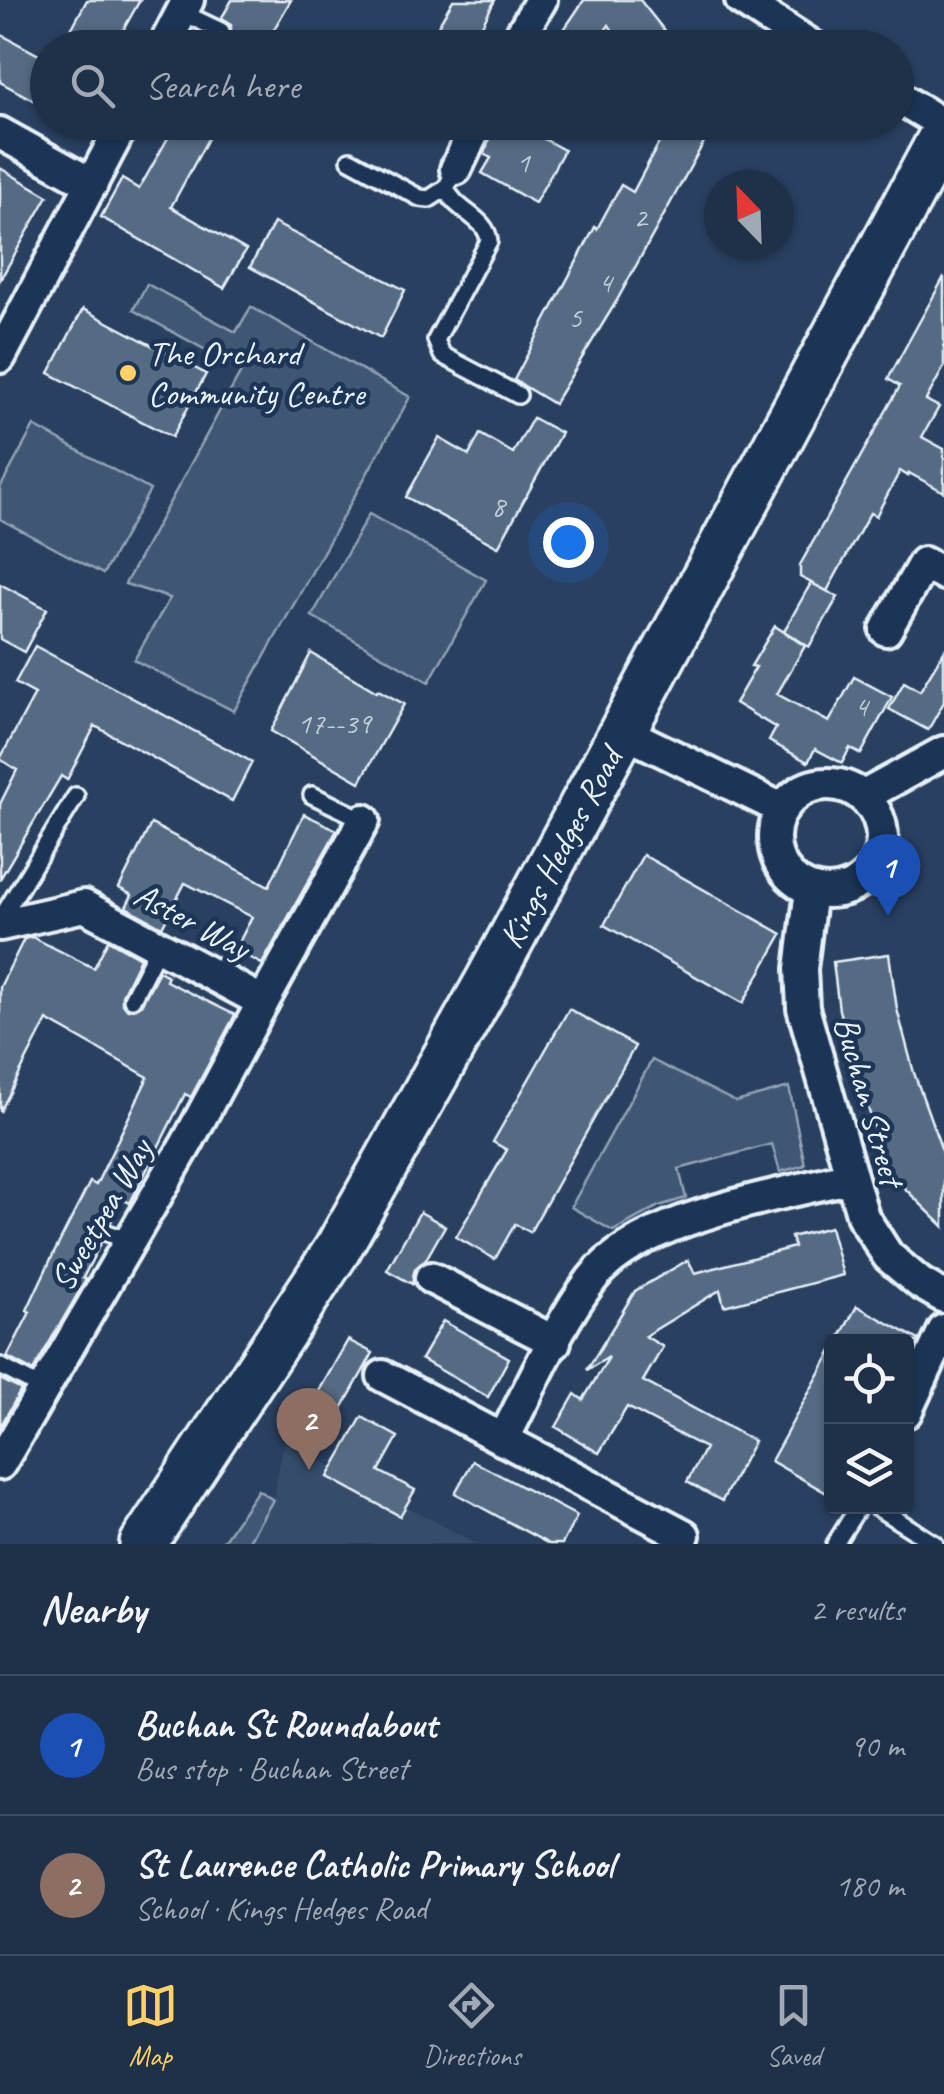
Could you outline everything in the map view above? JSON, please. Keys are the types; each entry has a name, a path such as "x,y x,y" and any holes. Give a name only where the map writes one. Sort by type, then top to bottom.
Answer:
{"street":[{"path":"523,30 542,0"},
{"path":"741,0 787,30"},
{"path":"172,30 185,6"},
{"path":"914,107 944,125"},
{"path":"0,133 92,184"},
{"name":"Kings Hedges Road","path":"144,1544 337,1250 624,732 944,133"},
{"path":"0,357 115,140"},
{"path":"451,178 469,140"},
{"path":"886,630 924,563 944,574"},
{"path":"624,732 782,809"},
{"path":"864,796 944,752"},
{"path":"826,783 844,785 864,796 876,811 881,826 882,844 871,871 851,887 832,892 812,890 789,876 778,860 773,842 775,822 782,809 802,789 826,783"},
{"name":"Aster Way","path":"0,922 84,906 263,1002 364,820"},
{"name":"Buchan Street","path":"812,890 801,969 804,1008 863,1217 888,1256 944,1297"},
{"name":"Sweetpea Way","path":"0,1464 43,1389 117,1236 187,1144 263,1002"},
{"path":"503,1440 594,1277 623,1250 651,1233 690,1219 851,1177"},
{"path":"431,1278 555,1342"},
{"path":"914,1395 944,1330"},
{"path":"383,1376 684,1535"}],"lane":[{"path":"185,6 221,30"},
{"path":"350,160 420,198 429,199 451,178"},
{"path":"451,178 454,202 488,232 489,240 437,334 438,349 442,355 518,396"},
{"path":"312,795 364,820"},
{"path":"0,922 76,796"},
{"path":"132,999 159,946"},
{"path":"0,1366 43,1389"},
{"path":"835,1544 854,1514"},
{"path":"888,1514 935,1544"}],"shaded area":[{"path":"147,284 236,332 251,307 410,397 234,711 134,660 170,598 125,584 242,370 133,310"},
{"path":"34,426 150,490 103,574 0,519 0,488"},
{"path":"369,514 486,580 429,682 312,616"},
{"path":"652,1060 736,1102 789,1087 805,1165 780,1172 772,1144 679,1169 686,1198 659,1206 613,1231 571,1207"},
{"path":"284,1441 477,1544 245,1544 273,1500"},
{"path":"258,1490 273,1500 247,1544 221,1544"}],"building":[{"path":"87,0 140,0 123,30 71,30"},
{"path":"232,0 291,0 274,30 231,30 231,25 221,19"},
{"path":"453,0 495,0 479,30 436,30"},
{"path":"584,0 640,0 664,30 612,30 609,25 606,30 564,30"},
{"path":"0,34 30,50 30,98 0,82"},
{"path":"167,140 207,140 171,207 246,250 224,288 101,217 122,179 139,189"},
{"path":"489,140 546,140 564,150 535,203 482,173 491,158 484,154"},
{"path":"660,140 705,140 616,302 554,404 514,380 621,185 633,192"},
{"path":"0,168 48,196 0,280"},
{"path":"274,223 405,290 381,338 250,267"},
{"path":"944,277 944,367 926,400 939,407 922,437 944,449 944,492 900,471 876,516 870,513 827,591 800,577 800,565 900,386 888,379"},
{"name":"The Orchard Community Centre","path":"83,309 206,374 172,437 49,373"},
{"path":"533,418 561,433 498,547 406,497 439,438 469,455 480,434 513,453"},
{"path":"811,583 838,597 809,647 784,631"},
{"path":"0,584 47,609 24,652 0,639"},
{"path":"775,626 805,646 777,694 829,722 854,677 892,697 861,754 850,748 842,763 815,749 808,762 769,741 776,728 735,703"},
{"path":"35,646 252,762 232,801 95,726 67,780 61,776 0,879 0,804 17,770 0,759 35,694 15,683"},
{"path":"944,651 944,702 928,730 889,709 904,682 920,691"},
{"path":"311,653 404,704 360,782 271,731"},
{"path":"304,814 337,830 262,964 235,950 252,917 185,883 162,927 126,907 132,895 119,888 151,824 269,886"},
{"path":"643,855 782,934 743,1003 604,925"},
{"path":"32,937 94,968 108,940 140,958 122,995 122,1004 128,1009 141,1005 159,971 168,976 166,981 235,1015 191,1097 185,1094 130,1203 122,1199 111,1222 102,1221 95,1227 94,1235 101,1242 83,1278 86,1280 33,1371 7,1357 50,1261 90,1182 96,1185 148,1077 47,1020 0,1112 0,987 24,939"},
{"path":"889,954 897,1009 914,1073 944,1156 944,1227 887,1171 839,1010 833,962"},
{"path":"569,1009 635,1046 530,1232 515,1224 495,1259 456,1237 507,1150 493,1142"},
{"path":"420,1212 445,1226 425,1261 415,1269 412,1284 387,1270"},
{"path":"830,1227 843,1275 724,1306 720,1290 645,1336 663,1347 643,1381 754,1441 722,1501 687,1482 705,1448 627,1407 599,1453 556,1427 575,1394 583,1400 609,1357 587,1370 635,1291 688,1260 695,1273 794,1247 791,1237"},
{"path":"857,1306 908,1334 841,1334"},
{"path":"443,1321 509,1358 488,1397 421,1359"},
{"path":"348,1340 373,1353 340,1412 315,1398"},
{"path":"824,1365 824,1491 771,1461"},
{"path":"0,1379 21,1390 0,1427"},
{"path":"362,1417 398,1437 379,1471 415,1490 400,1516 328,1477"},
{"path":"473,1461 577,1516 562,1544 549,1544 455,1493"}],"place":[{"name":"The Orchard Community Centre","path":"128,373"},
{"name":"Buchan St Roundabout","path":"888,916"},
{"name":"St Laurence Catholic Primary School","path":"309,1470"}]}
